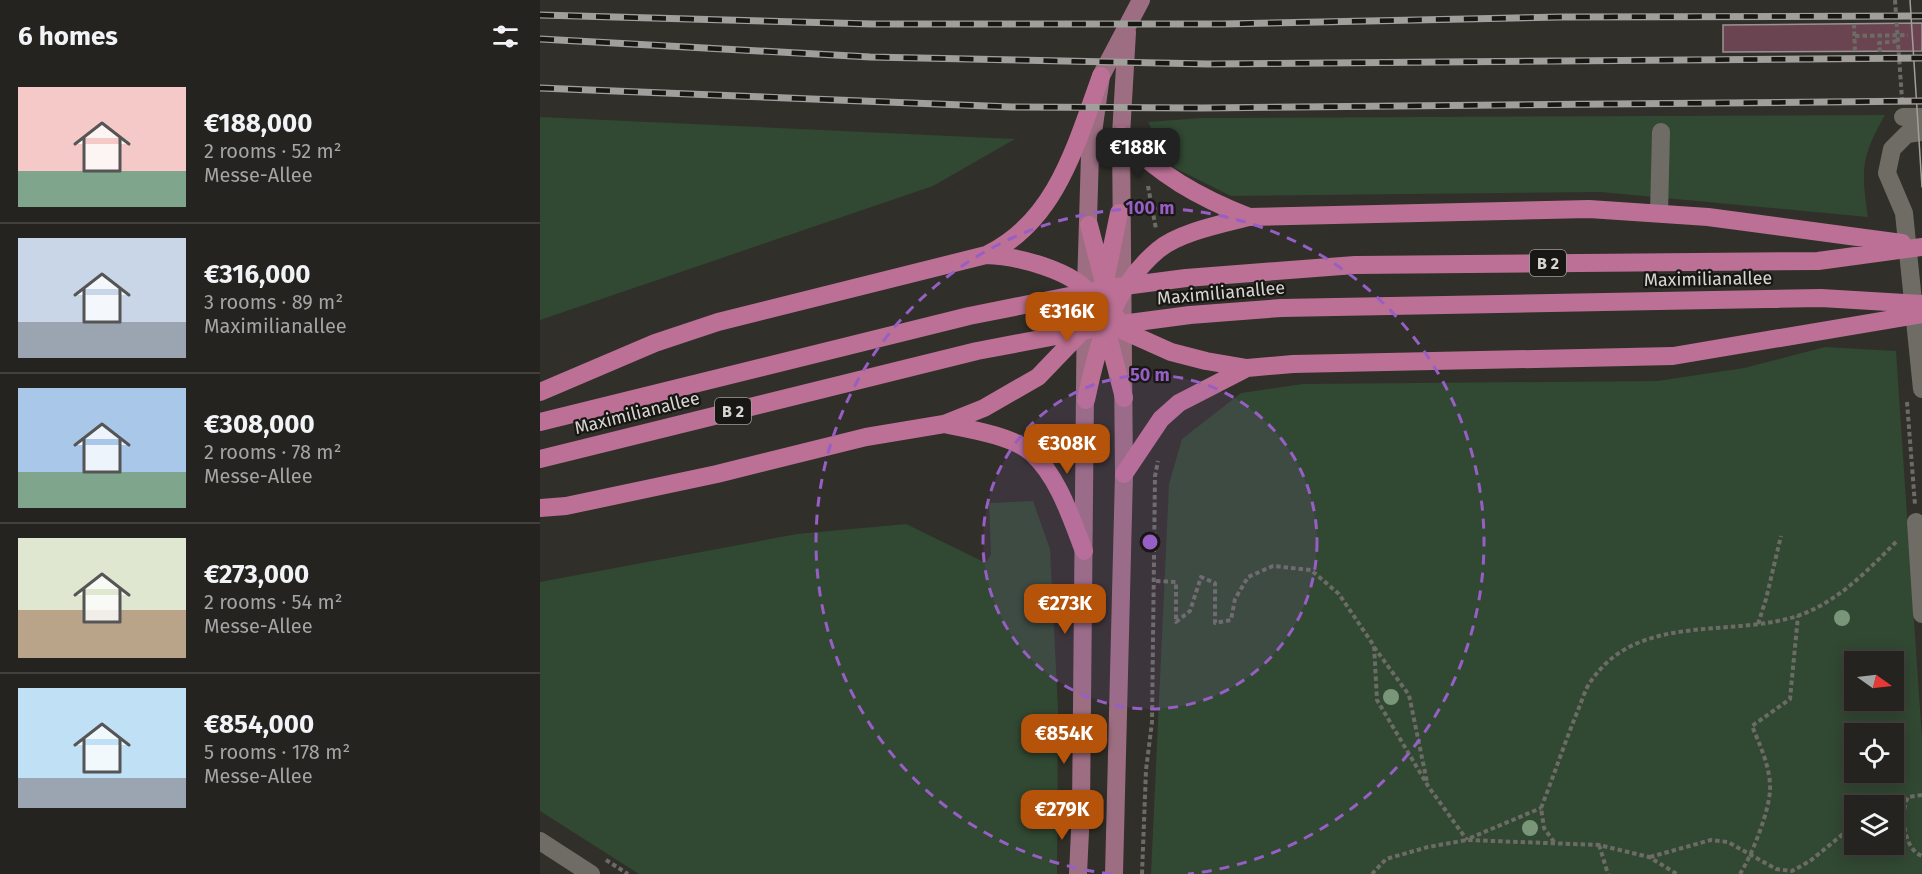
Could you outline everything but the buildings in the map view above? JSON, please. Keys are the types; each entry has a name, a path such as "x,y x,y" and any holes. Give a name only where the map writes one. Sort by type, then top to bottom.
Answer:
{"highway":[{"path":"540,392 655,343 718,322 986,255 1011,243 1036,217 1056,188 1072,155 1101,76"},
{"path":"1121,135 1137,153 1206,200 1249,217"},
{"path":"540,508 566,506 717,474 866,437 945,424 984,408 1038,377 1085,328 1104,314 1121,291 1159,249 1199,230 1249,217 1589,208 1707,217 1922,246"},
{"path":"1119,213 1095,287 1104,314 1124,398"},
{"name":"Maximilianallee","path":"540,422 918,328 1109,288 1186,278 1355,265 1818,261 1922,246"},
{"path":"986,255 1007,256 1036,263 1095,287"},
{"name":"Maximilianallee","path":"540,459 926,363 1114,325 1190,315 1281,308 1821,298 1922,304"},
{"path":"1104,314 1124,331 1171,352 1247,368 1293,364 1672,356 1922,314"},
{"path":"1086,400 1104,314"},
{"path":"1124,474 1161,419 1179,403 1247,368"},
{"path":"945,424 992,433 1032,452 1060,490 1083,551"}],"main road":[{"path":"1078,874 1081,810 1085,328 1095,287 1089,225 1090,154 1101,76 1141,0"},
{"path":"1114,874 1124,474 1124,331 1119,213 1128,27"}],"street":[{"path":"1904,117 1922,117"},
{"path":"1659,213 1661,132"},
{"path":"1922,132 1907,134 1892,149 1887,173 1904,213 1922,389"},
{"path":"1916,522 1922,614"},
{"path":"540,842 591,874"}],"path":[{"path":"1854,24 1855,52"},
{"path":"1880,52 1880,43 1898,43 1900,35"},
{"path":"1855,36 1908,35"},
{"path":"1147,179 1158,239"},
{"path":"1142,874 1146,770 1152,722 1156,581 1155,476 1159,455"},
{"path":"1554,842 1544,828 1541,808 1590,682 1610,659 1634,643 1660,635 1757,624 1798,616 1819,608 1873,566 1916,522"},
{"path":"1757,624 1767,599 1780,536"},
{"path":"1156,581 1176,582 1176,622 1190,611 1201,577 1215,583 1215,623 1231,620 1235,598 1248,577 1273,566 1311,570 1339,594 1409,695 1428,786"},
{"path":"1740,874 1751,856 1770,790 1763,750 1752,726 1790,699 1798,616"},
{"path":"1374,646 1377,700 1428,786 1467,840"},
{"path":"1922,795 1908,797 1903,806 1908,842 1917,855 1922,856"},
{"path":"1467,840 1541,808"},
{"path":"1649,857 1712,840 1728,842 1776,869 1792,871 1810,861 1844,833"},
{"path":"1372,874 1386,859 1428,846 1467,840 1599,845 1649,857 1677,874"},
{"path":"1904,843 1908,842"},
{"path":"1599,845 1608,874"}],"green space":[{"path":"1885,115 1871,142 1865,164 1864,187 1868,217 1600,192 1231,196 1173,167 1148,122 1202,118"},
{"path":"540,117 1015,139 933,186 540,320"},
{"path":"1825,347 1896,351 1922,739 1922,874 1151,874 1169,484 1182,439 1241,393 1303,384 1657,381 1744,368"},
{"path":"1033,501 1050,549 1058,709 1057,874 639,874 540,811 540,582 797,534 906,524 986,563 991,554 989,503"}],"tram line":[{"path":"1910,0 1922,187"}],"railway":[{"path":"540,15 872,24 1222,24 1561,17 1922,16"},
{"path":"540,39 870,57 1208,64 1922,58"},
{"path":"540,88 1012,107 1202,108 1922,101"}]}
